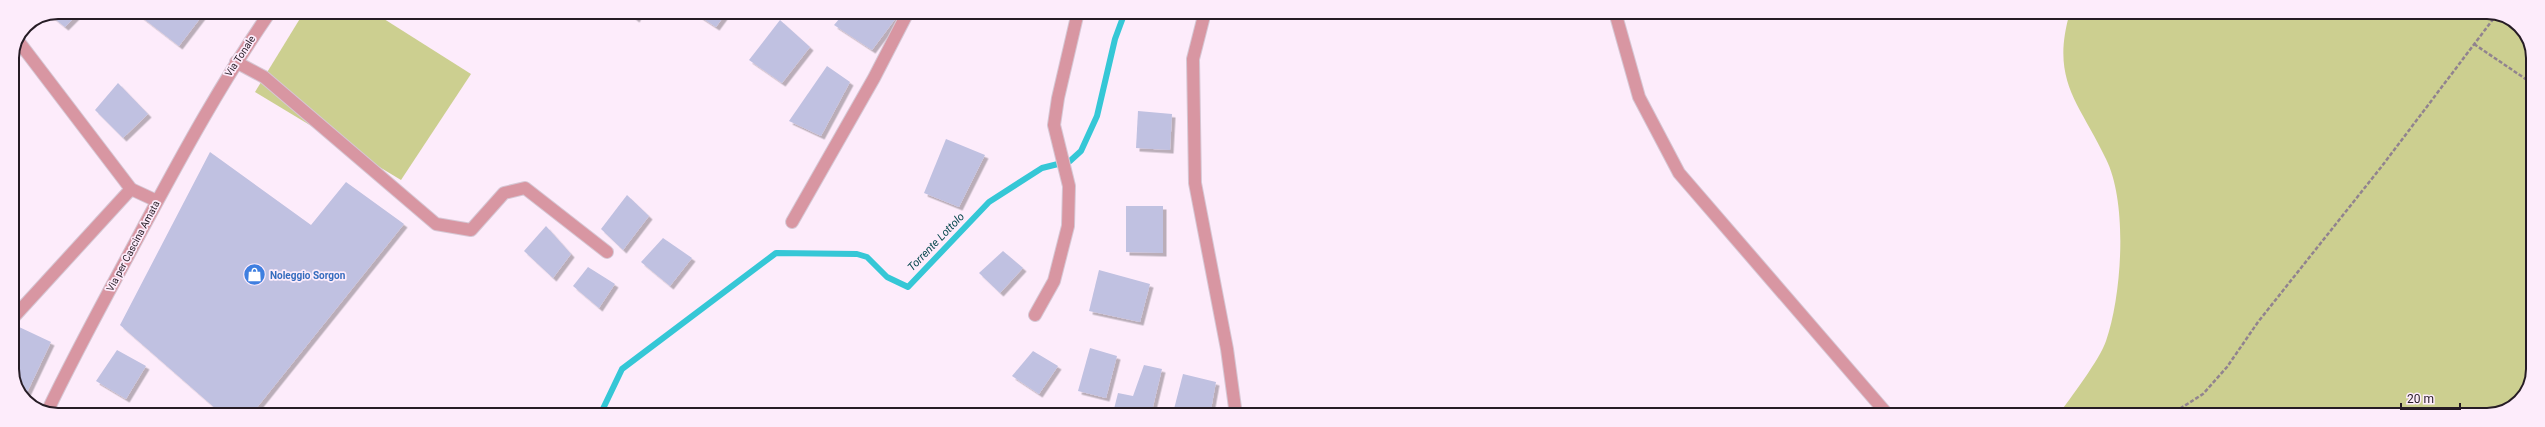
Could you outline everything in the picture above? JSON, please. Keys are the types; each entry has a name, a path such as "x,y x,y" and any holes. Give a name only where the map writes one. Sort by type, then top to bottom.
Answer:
{"street":[{"name":"Via Tonale","path":"224,81 265,19"},
{"path":"792,222 874,78 904,19"},
{"path":"1035,315 1054,281 1068,226 1068,186 1054,125 1058,98 1076,19"},
{"path":"1202,19 1193,59 1195,183 1227,349 1235,408"},
{"path":"1617,19 1639,97 1679,173 1882,408"},
{"path":"21,45 131,189 157,201"},
{"path":"236,62 264,76 436,224 471,230 504,193 525,188 607,252"},
{"name":"Via per Cascina Amata","path":"49,407 74,356 157,201 224,81"},
{"path":"19,312 131,189"}],"path":[{"path":"2181,408 2203,394 2227,368 2258,322 2382,166 2492,19"},
{"path":"2474,44 2526,79"}],"green space":[{"path":"300,19 384,19 471,74 401,180 255,92"},
{"path":"2069,19 2492,19 2500,21 2511,27 2521,38 2526,55 2526,374 2521,389 2513,398 2502,405 2487,408 2063,408 2091,368 2103,349 2106,341 2116,299 2120,249 2118,200 2113,178 2106,159 2070,90 2065,74 2063,56"}],"building":[{"path":"55,19 73,19 65,27"},
{"path":"144,19 200,19 179,46"},
{"path":"704,19 722,19 716,27"},
{"path":"839,19 895,19 872,50 834,25"},
{"path":"780,20 810,47 782,83 749,60"},
{"path":"827,66 850,82 821,136 789,121"},
{"path":"118,83 148,114 123,138 95,110"},
{"path":"1138,111 1172,114 1170,150 1136,148"},
{"path":"946,139 985,155 959,207 924,193"},
{"name":"Noleggio Sorgon","path":"210,152 311,225 346,182 404,224 257,408 215,408 120,325"},
{"path":"627,195 649,216 623,250 601,229"},
{"path":"1126,206 1163,206 1163,253 1126,252"},
{"path":"546,226 571,254 553,278 524,251"},
{"path":"663,238 692,258 670,286 641,262"},
{"path":"1003,251 1023,268 1000,293 979,273"},
{"path":"588,267 615,284 599,308 573,286"},
{"path":"1099,270 1150,284 1140,322 1089,311"},
{"path":"19,327 51,342 27,393 20,379 19,372"},
{"path":"1090,348 1117,356 1106,398 1078,391"},
{"path":"117,350 146,366 126,399 96,381"},
{"path":"1033,351 1058,366 1039,394 1012,376"},
{"path":"1144,365 1162,369 1153,408 1114,408 1118,393 1133,396"},
{"path":"1183,374 1216,382 1211,408 1174,408"}],"waterway":[{"name":"Torrente Lottolo","path":"603,408 622,369 776,253 857,254 867,257 887,277 908,287 989,202 1042,168 1070,161 1081,151 1097,116 1115,39 1122,19"}],"place":[{"name":"Noleggio Sorgon","path":"254,275"}]}
